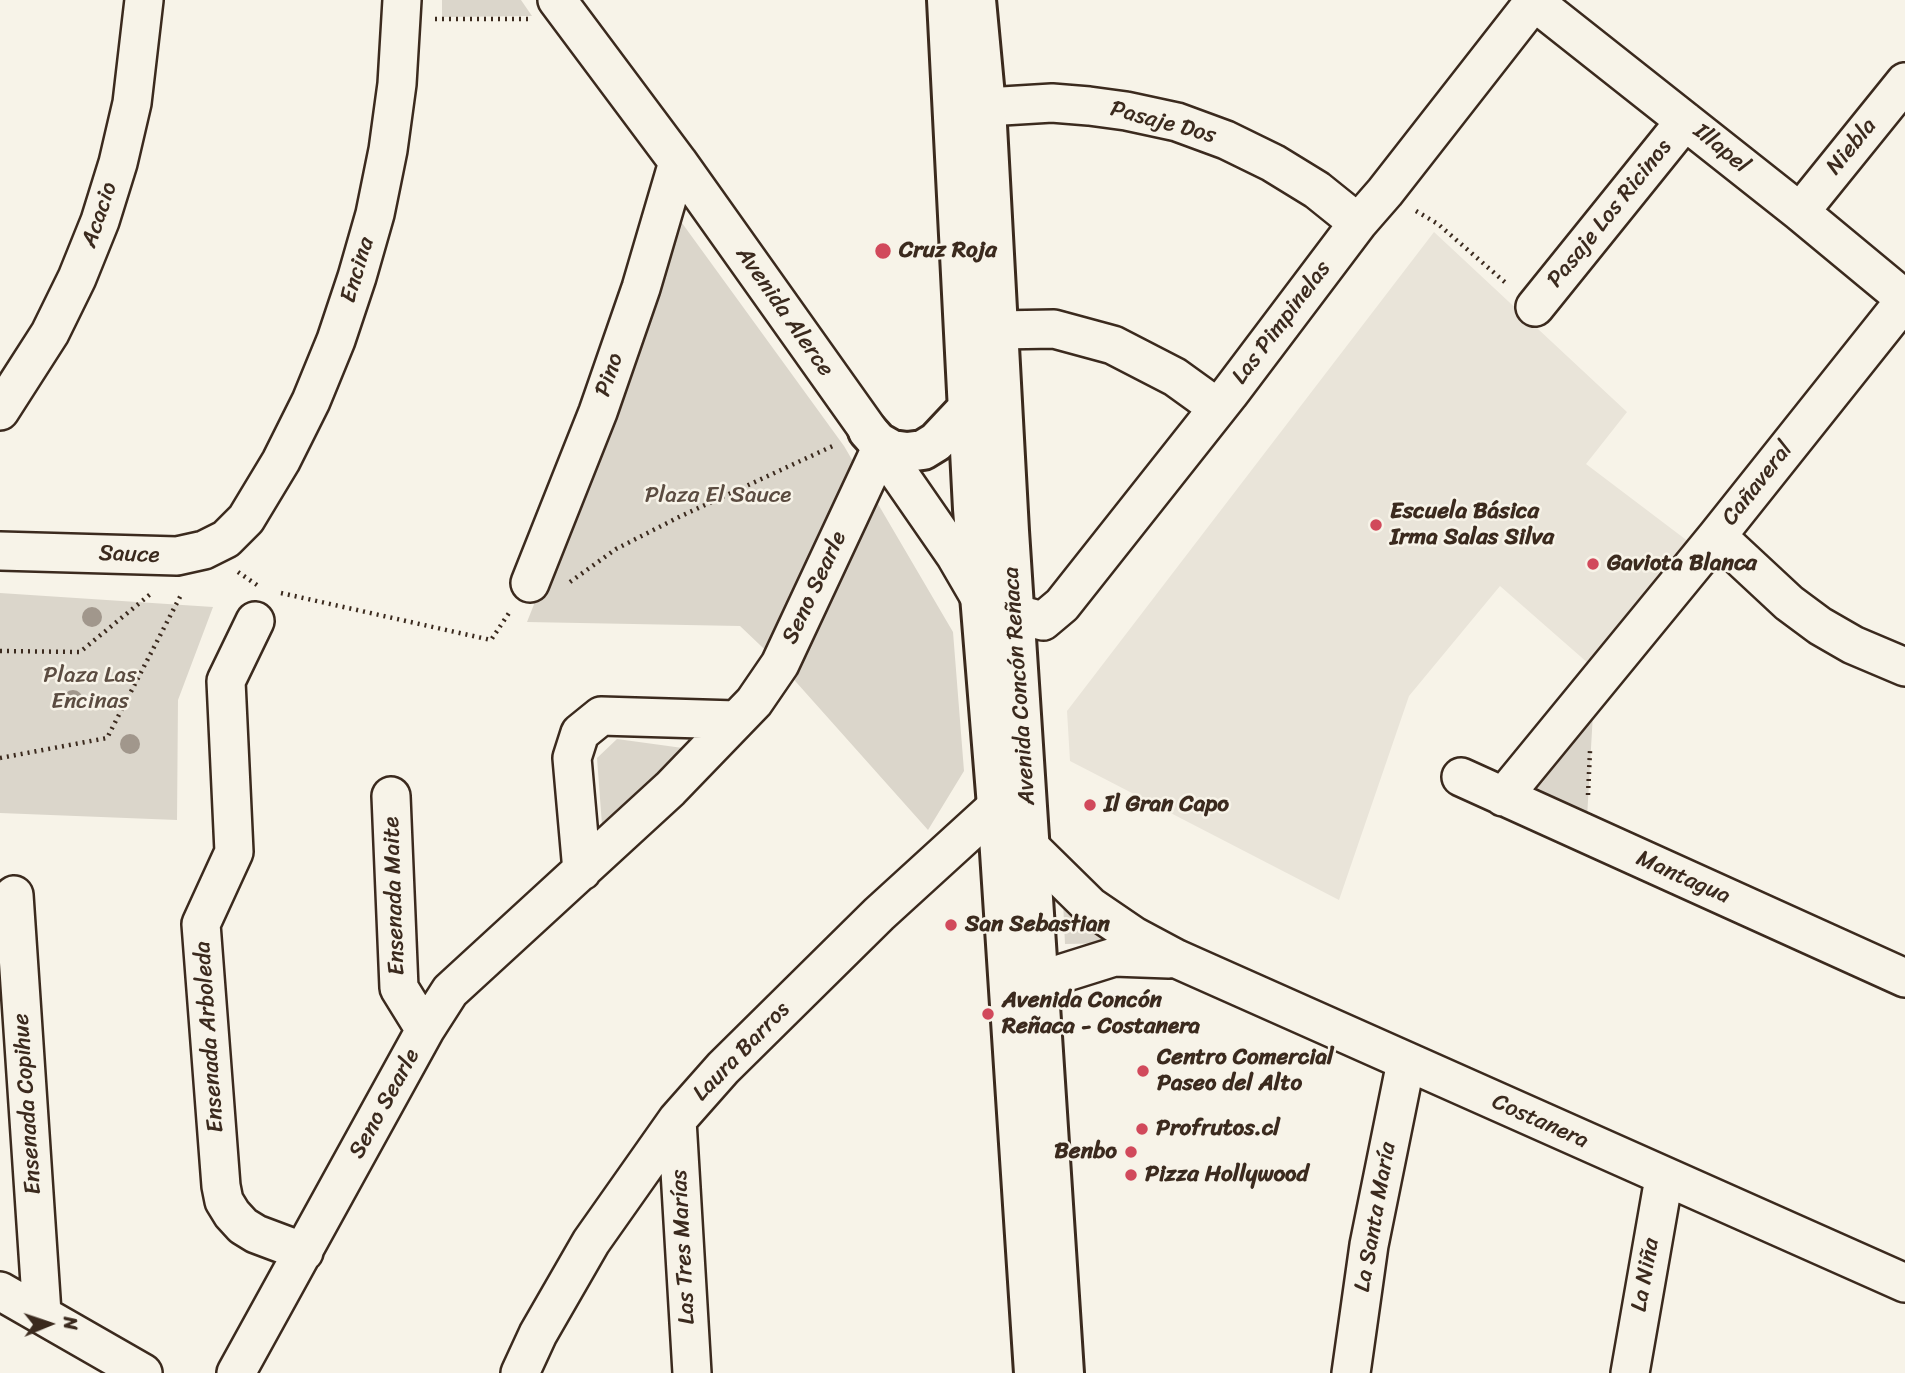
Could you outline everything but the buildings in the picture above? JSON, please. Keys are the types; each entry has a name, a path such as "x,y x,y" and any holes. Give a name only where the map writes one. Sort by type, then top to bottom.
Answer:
{"main road":[{"name":"Avenida Concón Reñaca","path":"947,0 967,409 997,806 1034,1373"},
{"name":"Avenida Concón Reñaca","path":"976,0 986,107 1064,1373"},
{"path":"874,439 892,450 923,450 936,442 967,409"}],"street":[{"name":"Acacio","path":"0,411 50,332 77,278 100,221 118,163 132,103 144,0"},
{"name":"Illapel","path":"1534,0 1905,299"},
{"name":"Las Pimpinelas","path":"1016,614 1043,621 1062,605 1534,0"},
{"name":"Encina","path":"246,519 281,461 311,401 336,340 357,277 388,150 397,84 401,9"},
{"name":"Avenida Alerce","path":"564,9 678,162 956,555 980,598"},
{"name":"Niebla","path":"1800,212 1900,97"},
{"name":"Pasaje Dos","path":"986,107 1052,103 1126,110 1177,122 1226,140 1273,163 1317,190 1358,223"},
{"name":"Pasaje Los Ricinos","path":"1535,307 1685,121"},
{"name":"Pino","path":"530,583 598,412 641,288 678,162"},
{"name":"Cañaveral","path":"1503,797 1717,536 1905,299"},
{"path":"999,330 1054,329 1113,345 1175,377 1218,408"},
{"name":"Seno Searle","path":"236,1373 425,1030 450,990 670,789 754,702 780,664 874,439"},
{"name":"Sauce","path":"0,551 177,556 204,551 226,540 246,519"},
{"path":"1717,536 1788,603 1820,626 1853,645 1905,667"},
{"path":"980,598 1016,614"},
{"name":"Ensenada Arboleda","path":"260,605 226,681 234,852 201,924 224,1201 243,1226 256,1234 304,1252"},
{"path":"582,872 572,758 580,733 601,716 736,720"},
{"name":"Mantagua","path":"1461,777 1905,978"},
{"name":"Laura Barros","path":"520,1373 538,1334 591,1242 677,1120 723,1068 879,914 1026,781"},
{"name":"Ensenada Maite","path":"391,796 399,988 425,1030"},
{"name":"Costanera","path":"1031,848 1090,906 1134,936 1177,959 1905,1283"},
{"name":"Ensenada Copihue","path":"14,895 41,1313"},
{"name":"Costanera","path":"1040,987 1063,973 1114,957 1177,959"},
{"name":"La Santa María","path":"1351,1373 1368,1245 1406,1062"},
{"name":"Las Tres Marías","path":"677,1120 692,1373"},
{"name":"La Niña","path":"1630,1373 1664,1178"},
{"path":"0,1291 143,1373"},
{"path":"0,1318 92,1373"}],"path":[{"path":"401,9 564,9"},
{"path":"1385,192 1438,224 1535,307"},
{"path":"277,592 491,640 530,583 563,587 616,549 820,451"},
{"path":"204,551 260,605"},
{"path":"0,651 80,652 204,551"},
{"path":"0,758 107,738 204,551"},
{"path":"1586,835 1593,687"}],"shaded area":[{"name":"Escuela Básica Irma Salas Silva","path":"1434,232 1627,412 1586,464 1689,542 1589,664 1500,586 1409,696 1339,900 1070,761 1067,711"}],"green space":[{"path":"442,0 521,0 532,16 442,17"},
{"name":"Plaza El Sauce","path":"674,212 844,446 953,632 964,771 928,830 780,664 740,626 527,622 607,421"},
{"name":"Plaza Las Encinas","path":"0,593 213,607 178,700 177,820 0,813"},
{"path":"1593,713 1587,818 1529,791"},
{"path":"617,739 690,749 602,825 597,758"},
{"path":"1063,901 1116,943 1065,944"}],"place":[{"name":"Cruz Roja","path":"883,251"},
{"name":"Escuela Básica Irma Salas Silva","path":"1376,525"},
{"name":"Gaviota Blanca","path":"1593,564"},
{"name":"Il Gran Capo","path":"1090,805"},
{"name":"San Sebastian","path":"951,925"},
{"name":"Avenida Concón Reñaca - Costanera","path":"988,1014"},
{"name":"Centro Comercial Paseo del Alto","path":"1143,1071"},
{"name":"Profrutos.cl","path":"1142,1129"},
{"name":"Benbo","path":"1131,1152"},
{"name":"Pizza Hollywood","path":"1131,1175"}]}
